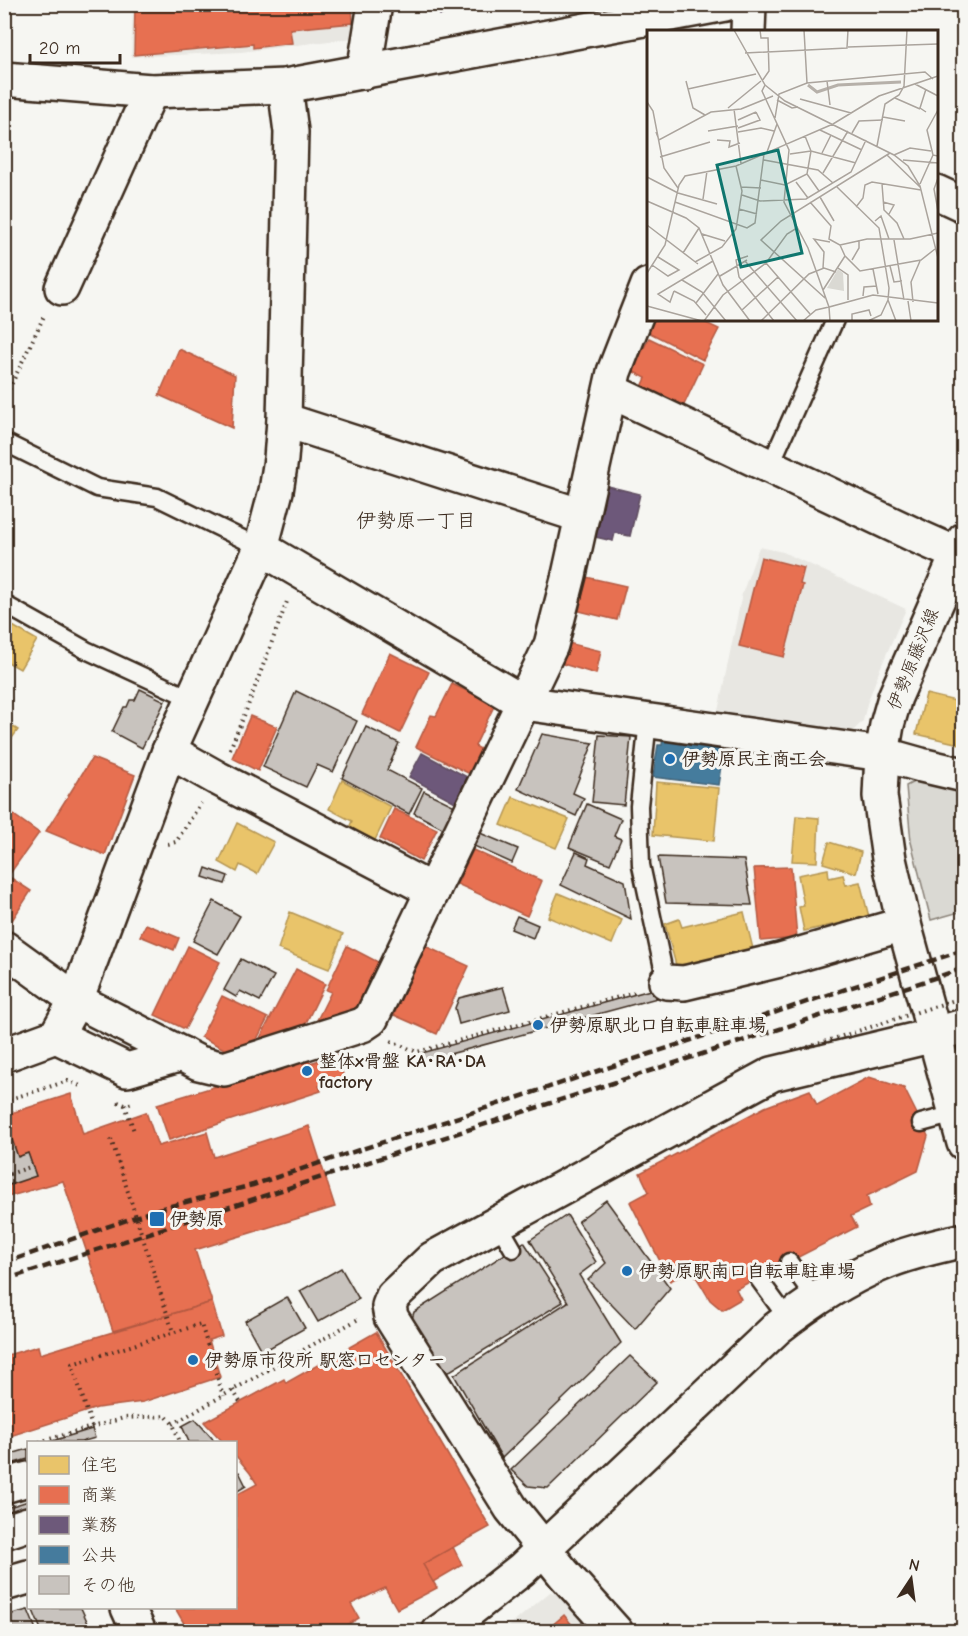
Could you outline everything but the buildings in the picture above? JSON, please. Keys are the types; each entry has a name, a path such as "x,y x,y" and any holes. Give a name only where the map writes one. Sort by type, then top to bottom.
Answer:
{"street":[{"path":"364,72 375,4"},
{"path":"4,79 151,91 285,86 726,4"},
{"path":"748,30 749,4"},
{"path":"4,1055 56,1036 76,1000 169,751 261,548 276,491 284,420 291,132 285,86"},
{"path":"62,288 151,91"},
{"path":"938,193 963,205"},
{"path":"4,948 76,1000 199,1063 224,1069 356,1026 371,1018 551,645 614,372 647,288"},
{"path":"611,391 770,466 961,549"},
{"path":"284,420 582,516"},
{"path":"261,548 524,704 882,754 963,775"},
{"name":"伊勢原藤沢線","path":"949,1030 904,924 880,809 882,754 895,697 961,549"},
{"path":"169,751 433,891"},
{"path":"666,982 684,983 780,960 904,924"},
{"path":"616,1632 543,1550 492,1479 391,1317 391,1301 432,1259 506,1236 772,1074 949,1030 959,1128"},
{"path":"56,1036 127,1070 183,1054"},
{"path":"439,1632 471,1610 543,1550 788,1319 815,1298 881,1264 963,1240"},
{"path":"4,1486 27,1479"},
{"path":"4,1532 27,1524"},
{"path":"4,1584 27,1576"},
{"path":"128,1609 139,1632"}],"lane":[{"path":"770,466 835,321"},
{"path":"4,442 97,488 157,497 261,548"},
{"path":"4,604 87,650 192,699"},
{"path":"648,720 639,806 641,865 666,982"},
{"path":"921,1123 959,1128"},
{"path":"789,1262 815,1298"},
{"path":"758,1278 788,1319"}],"path":[{"path":"4,400 56,291 62,288"},
{"path":"138,835 164,844 176,842 217,778 246,711 291,592 296,568"},
{"path":"356,1026 417,1052 666,982"},
{"path":"802,1049 963,998"},
{"path":"126,1105 134,1131"},
{"path":"111,1139 173,1332"},
{"path":"4,1176 33,1166"},
{"path":"173,1424 391,1301"},
{"path":"92,1427 72,1364 201,1324 223,1396"},
{"path":"233,1390 240,1402"},
{"path":"46,1441 124,1418 166,1416 173,1424 179,1441"}],"shaded area":[{"path":"133,5 360,5 353,38 241,52 131,57"},
{"path":"759,547 783,552 906,609 880,669 863,721 849,735 717,716 742,594"},
{"path":"919,779 963,789 963,911 931,920 911,842 906,786"},
{"path":"550,1592 566,1595 600,1632 502,1632"}],"railway":[{"path":"4,1263 155,1210 253,1185 964,950"},
{"path":"4,1280 964,968"}],"place":[{"name":"伊勢原民主商工会","path":"670,759"},
{"name":"伊勢原駅北口自転車駐車場","path":"538,1025"},
{"name":"整体x骨盤 KA･RA･DA factory","path":"307,1071"},
{"name":"伊勢原","path":"157,1219"},
{"name":"伊勢原駅南口自転車駐車場","path":"627,1271"},
{"name":"伊勢原市役所 駅窓口センター","path":"193,1360"}],"district":[{"name":"伊勢原一丁目","path":"416,520"}]}
